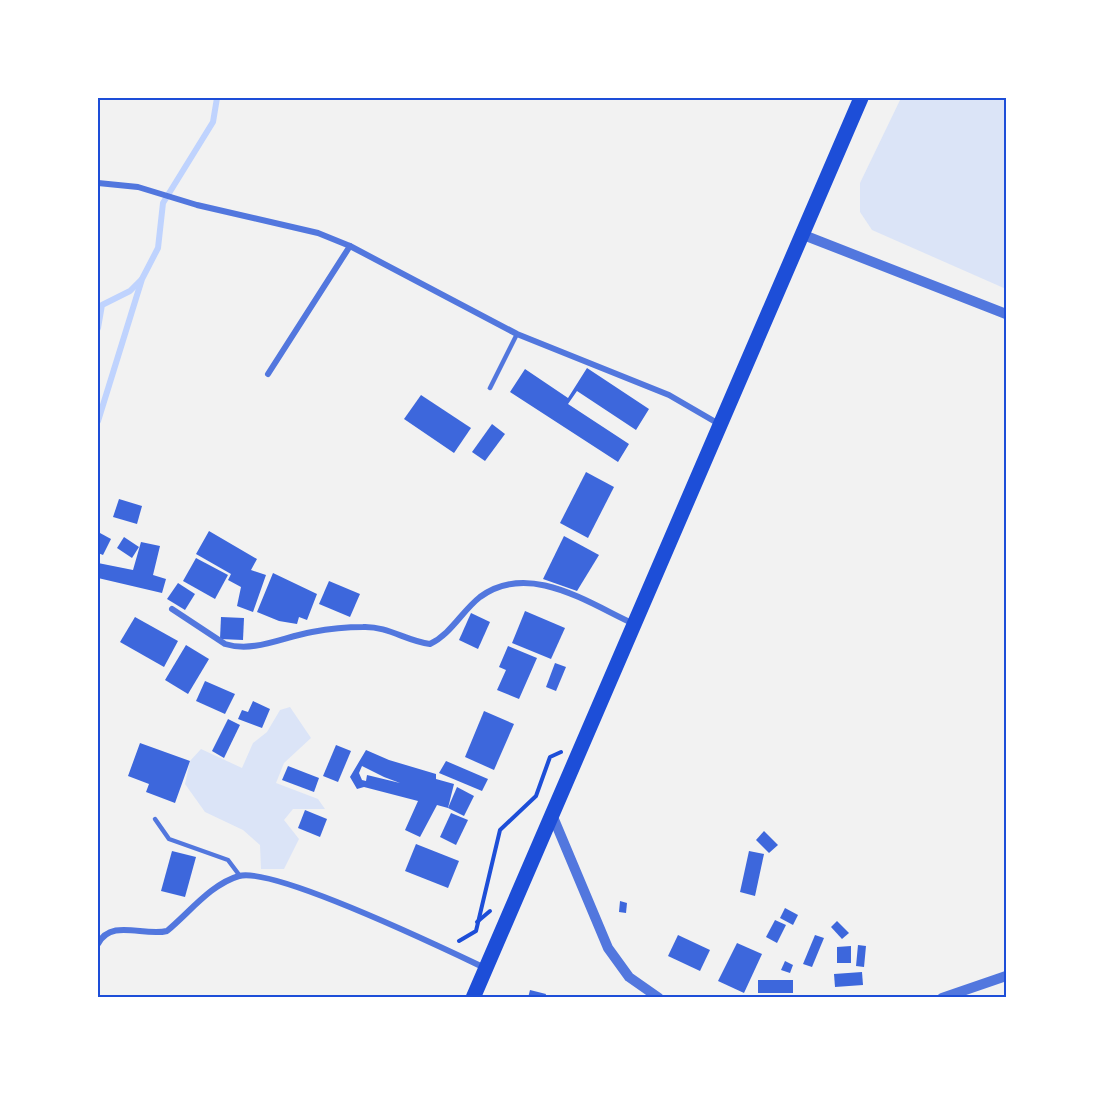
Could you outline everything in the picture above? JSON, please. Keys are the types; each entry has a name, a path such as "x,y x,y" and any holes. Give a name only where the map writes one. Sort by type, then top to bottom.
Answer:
{"main road":[{"path":"473,998 553,817 861,98"}],"street":[{"path":"98,183 160,192 214,210 302,228 350,246 517,334 669,396 720,425"},
{"path":"801,234 1006,314"},
{"path":"268,374 350,246"},
{"path":"172,609 225,644 232,646 252,646 311,632 364,627 390,630 430,644 444,636 478,599 490,591 509,584 533,583 553,587 635,625"},
{"path":"553,817 608,948 629,976 659,998"},
{"path":"98,944 107,933 117,930 167,931 228,881 240,876 258,876 286,883 485,968"},
{"path":"942,998 1006,976"}],"lane":[{"path":"490,388 517,334"},
{"path":"156,819 169,839 228,860 240,876"}],"path":[{"path":"445,949 476,931 500,830 536,796 550,757 584,743"}],"shaded area":[{"path":"901,98 1006,98 1006,289 872,230 860,212 860,183"},
{"path":"290,707 311,738 284,763 276,783 318,799 325,809 293,809 284,820 299,839 284,869 261,869 260,845 243,830 205,812 185,784 190,761 201,749 242,768 253,743 267,732 280,710"}],"building":[{"path":"587,368 649,409 636,430 577,391 568,404 629,444 618,462 510,392 525,369 568,398"},
{"path":"421,395 471,428 454,453 404,419"},
{"path":"492,424 505,434 485,461 472,452"},
{"path":"586,472 614,487 588,538 560,523"},
{"path":"119,499 142,506 137,524 113,517"},
{"path":"209,531 257,559 251,570 266,575 253,612 237,606 241,587 228,580 231,574 196,554"},
{"path":"100,533 111,539 103,555 98,553"},
{"path":"564,536 599,555 577,591 543,579"},
{"path":"124,537 139,547 132,558 117,548"},
{"path":"141,542 160,546 153,575 166,579 162,593 98,578 98,563 133,570"},
{"path":"196,558 228,575 215,599 183,581"},
{"path":"273,573 317,594 307,620 299,617 297,624 279,621 257,612"},
{"path":"329,581 360,594 350,617 319,604"},
{"path":"178,583 195,594 185,610 167,599"},
{"path":"525,611 565,628 551,659 512,643"},
{"path":"471,613 490,622 478,649 459,640"},
{"path":"135,617 178,641 164,667 120,642"},
{"path":"221,617 244,618 243,640 220,639"},
{"path":"186,645 209,659 188,694 165,680"},
{"path":"508,646 537,658 519,699 497,690 506,670 499,667"},
{"path":"555,663 566,667 556,691 546,687"},
{"path":"205,681 235,694 225,714 196,701"},
{"path":"253,701 270,709 262,728 238,719 242,710 248,712"},
{"path":"484,711 514,724 494,770 465,757"},
{"path":"228,719 240,725 224,758 212,751"},
{"path":"140,743 190,761 175,803 146,792 149,784 128,776"},
{"path":"336,745 351,751 338,782 323,776"},
{"path":"366,750 389,760 436,774 436,779 454,784 448,808 437,805 420,837 405,830 418,801 364,787 357,789 350,777","holes":["362,766 400,783 367,775 366,781 362,780 359,773"]},
{"path":"446,761 488,779 482,791 439,773"},
{"path":"288,766 319,778 314,792 282,780"},
{"path":"457,787 474,796 464,816 448,808"},
{"path":"305,810 327,819 320,837 298,828"},
{"path":"451,813 468,820 456,845 440,837"},
{"path":"764,831 778,845 769,853 756,840"},
{"path":"416,844 459,861 448,888 405,871"},
{"path":"172,851 196,857 185,897 161,891"},
{"path":"749,851 764,854 755,896 740,892"},
{"path":"620,901 627,903 626,913 619,912"},
{"path":"785,908 798,915 793,925 780,918"},
{"path":"775,920 786,925 777,943 766,937"},
{"path":"837,921 849,933 842,939 831,927"},
{"path":"678,935 710,950 700,971 668,956"},
{"path":"815,935 824,938 812,967 803,964"},
{"path":"737,943 762,954 744,993 718,981"},
{"path":"858,945 866,946 864,967 856,966"},
{"path":"851,946 851,963 837,963 837,947"},
{"path":"785,961 793,965 790,973 781,970"},
{"path":"862,972 863,985 835,987 834,974"},
{"path":"758,980 793,980 793,993 758,993"},
{"path":"530,990 546,994 545,998 528,998"}],"waterway":[{"path":"98,421 142,279 158,248 163,203 213,122 217,98"},
{"path":"98,328 102,305 130,291 141,280"}]}
